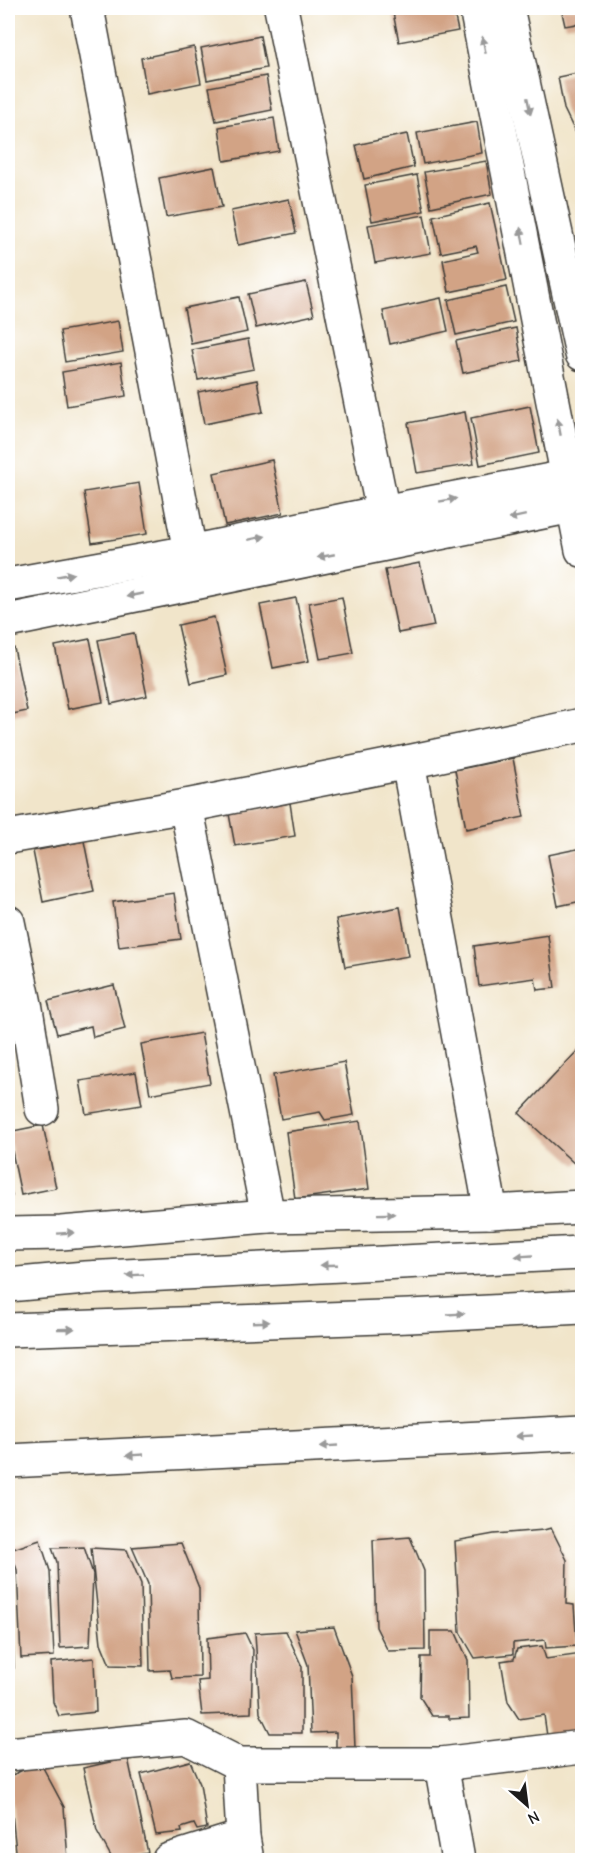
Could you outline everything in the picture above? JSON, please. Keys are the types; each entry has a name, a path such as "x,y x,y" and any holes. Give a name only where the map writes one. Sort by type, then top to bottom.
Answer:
{"street":[{"path":"87,8 190,552"},
{"path":"281,8 383,512"},
{"path":"480,8 478,18 577,490 582,550"},
{"path":"507,8 577,305 582,354"},
{"path":"8,585 190,552 383,512 577,490"},
{"path":"8,621 577,490"},
{"path":"8,837 186,806 582,725"},
{"path":"408,762 491,1212"},
{"path":"186,806 268,1216"},
{"path":"8,922 17,1011 42,1109"},
{"path":"8,1234 61,1233 268,1216 491,1212 582,1207"},
{"path":"8,1285 120,1276 582,1253"},
{"path":"8,1330 410,1316 582,1307"},
{"path":"8,1461 582,1433"},
{"path":"8,1754 186,1737 239,1764 441,1764 582,1747"},
{"path":"170,1860 245,1849 239,1764"},
{"path":"441,1764 458,1860"}],"building":[{"path":"392,8 453,8 458,31 399,42"},
{"path":"561,8 582,8 582,23 565,26"},
{"path":"260,36 266,68 207,80 201,48"},
{"path":"194,47 201,83 147,94 141,58"},
{"path":"582,72 582,138 578,138 564,109 558,77"},
{"path":"266,76 272,110 216,121 209,87"},
{"path":"274,118 279,151 224,161 219,127"},
{"path":"477,122 482,153 423,164 417,133"},
{"path":"407,134 414,167 364,179 356,145"},
{"path":"486,161 492,194 431,207 424,172"},
{"path":"214,167 222,207 166,217 159,178"},
{"path":"417,175 424,211 372,221 365,185"},
{"path":"289,199 296,233 238,245 231,211"},
{"path":"490,203 507,280 449,292 443,260 478,252 476,246 441,253 433,216"},
{"path":"424,215 431,253 375,263 368,225"},
{"path":"306,282 314,315 256,328 248,294"},
{"path":"506,287 514,322 456,335 448,300"},
{"path":"239,297 247,332 191,344 184,308"},
{"path":"441,298 448,331 390,344 383,311"},
{"path":"118,321 123,352 65,362 60,331"},
{"path":"516,328 522,361 463,373 456,341"},
{"path":"248,339 254,369 198,380 192,350"},
{"path":"121,362 126,396 67,406 62,372"},
{"path":"257,380 263,412 204,424 198,392"},
{"path":"530,406 539,453 480,465 471,418"},
{"path":"465,412 474,464 417,473 408,423"},
{"path":"272,460 283,513 225,525 214,473"},
{"path":"139,483 147,534 92,543 84,492"},
{"path":"420,563 434,626 398,633 385,570"},
{"path":"342,597 353,653 320,659 309,603"},
{"path":"296,598 309,661 273,668 260,605"},
{"path":"214,617 227,675 191,683 178,625"},
{"path":"134,633 147,696 111,704 98,640"},
{"path":"90,639 103,702 68,709 55,646"},
{"path":"14,648 27,711 8,715 8,649"},
{"path":"513,758 524,817 466,829 455,770"},
{"path":"290,803 295,836 235,846 229,814"},
{"path":"84,841 94,891 43,902 33,851"},
{"path":"582,848 582,901 558,906 548,855"},
{"path":"174,893 181,939 119,947 113,902"},
{"path":"400,907 409,956 345,967 336,919"},
{"path":"548,935 555,988 537,990 535,978 479,986 474,946"},
{"path":"114,985 125,1029 93,1037 91,1026 57,1034 48,1001"},
{"path":"201,1033 210,1083 150,1094 141,1044"},
{"path":"582,1046 582,1159 576,1165 519,1113"},
{"path":"344,1062 354,1115 325,1120 320,1112 281,1119 273,1075"},
{"path":"136,1072 142,1105 86,1114 80,1081"},
{"path":"360,1121 369,1189 295,1199 286,1132"},
{"path":"43,1125 56,1188 21,1195 8,1132"},
{"path":"8,1182 12,1196 8,1197"},
{"path":"551,1528 567,1560 566,1604 574,1605 577,1646 546,1648 545,1640 513,1643 513,1654 475,1658 460,1632 455,1541"},
{"path":"410,1537 424,1571 425,1650 388,1651 376,1627 373,1540"},
{"path":"40,1540 50,1571 54,1656 21,1658 17,1570 10,1550"},
{"path":"181,1543 199,1588 200,1677 172,1678 170,1670 150,1671 148,1584 132,1547"},
{"path":"84,1547 93,1574 90,1646 60,1648 57,1562 52,1548"},
{"path":"91,1548 127,1550 141,1584 143,1666 110,1665 101,1643"},
{"path":"8,1573 11,1581 14,1668 8,1668"},
{"path":"334,1627 352,1676 355,1748 336,1749 336,1732 311,1733 308,1665 295,1630"},
{"path":"286,1631 302,1667 302,1733 270,1733 260,1713 255,1633"},
{"path":"430,1631 455,1631 468,1660 469,1718 449,1719 449,1716 432,1716 420,1697 421,1657 430,1657"},
{"path":"245,1633 253,1650 251,1713 202,1715 198,1681 208,1680 207,1638"},
{"path":"542,1646 546,1659 582,1654 582,1731 547,1736 544,1715 519,1719 508,1702 501,1661 514,1659 517,1649"},
{"path":"94,1658 96,1712 59,1716 53,1702 51,1662"},
{"path":"128,1758 148,1853 113,1860 97,1831 83,1768"},
{"path":"190,1761 200,1784 207,1828 197,1830 194,1824 181,1828 182,1832 156,1835 141,1774"},
{"path":"40,1762 64,1807 68,1860 17,1860 8,1777"}]}
